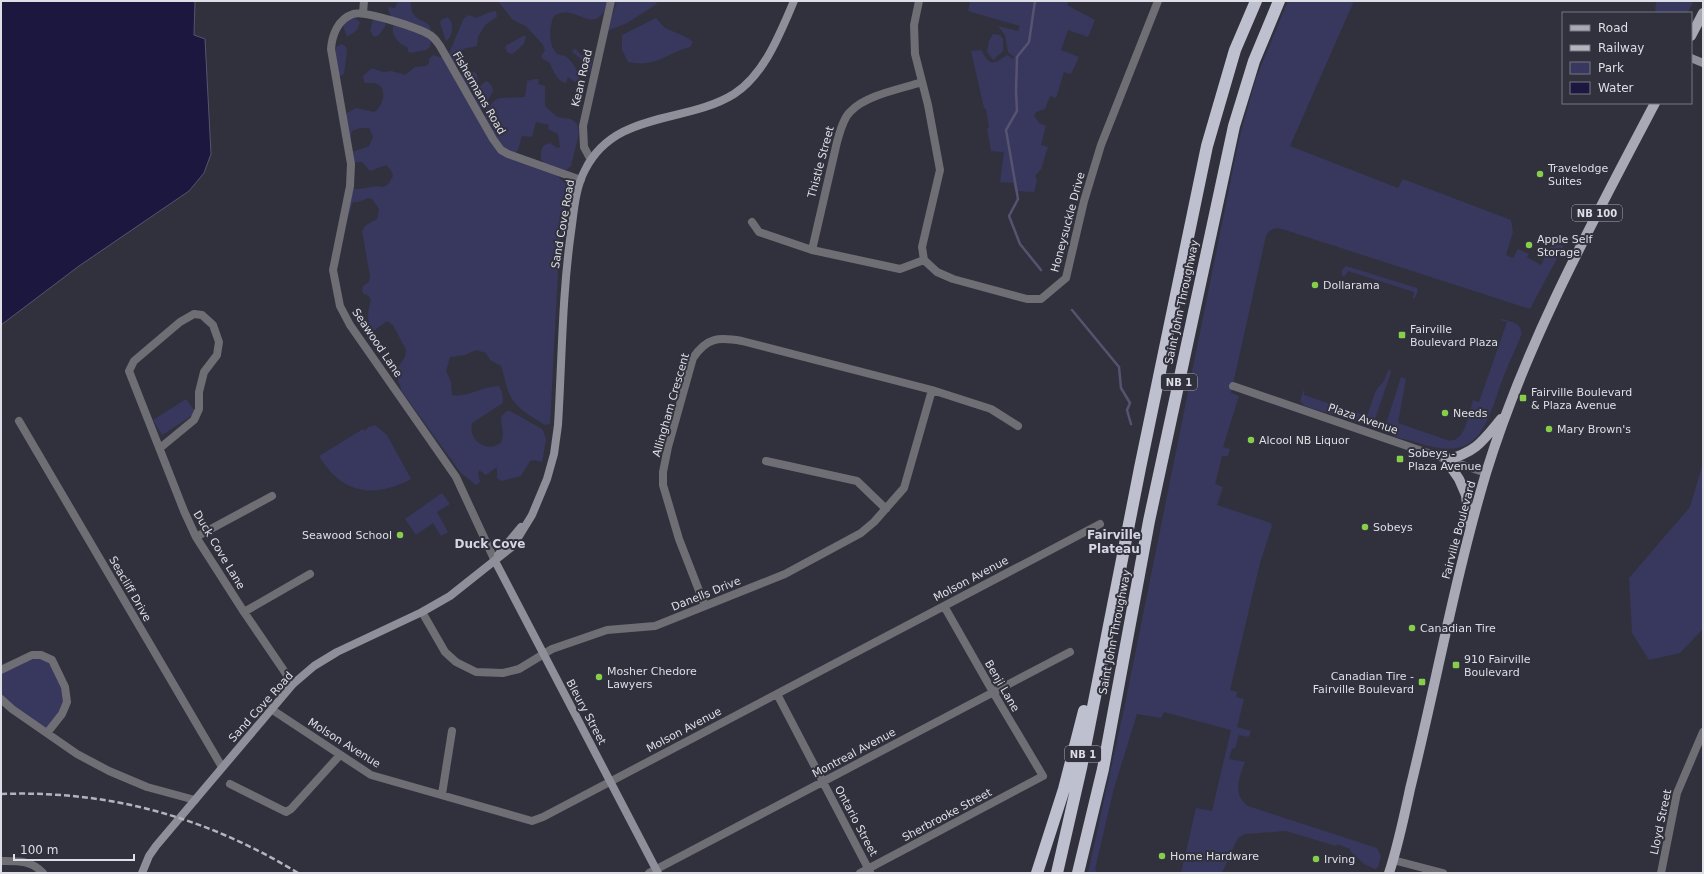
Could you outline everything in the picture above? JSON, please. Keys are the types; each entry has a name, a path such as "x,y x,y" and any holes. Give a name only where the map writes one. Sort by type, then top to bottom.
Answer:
{"highway":[{"name":"Saint John Throughway","path":"1057,873 1081,768 1106,634 1207,146 1235,50 1256,1"},
{"name":"Saint John Throughway","path":"1078,873 1103,769 1149,521 1232,133 1254,61 1279,1"},
{"path":"1037,873 1064,789 1106,634"},
{"path":"1086,873 1103,769"}],"main road":[{"path":"1692,34 1703,14"},
{"name":"Fairville Boulevard","path":"1389,873 1431,706 1470,530 1505,415 1543,325 1581,246 1654,104"},
{"path":"1470,530 1466,495 1459,479 1446,460 1462,456 1480,445 1505,415"}],"street":[{"path":"363,13 364,1"},
{"name":"Kean Road","path":"591,160 584,148 583,126 612,1"},
{"name":"Sand Cove Road","path":"142,873 149,856 156,846 271,708 293,684 314,666 337,652 422,612 460,590 513,546 532,515 547,479 557,435 563,294 580,180 591,160 610,140 625,130 645,122 713,104 735,93 753,77 777,39 794,1"},
{"path":"752,222 760,232 812,250 900,269 924,260 922,247 940,170 915,46 914,25 919,1"},
{"name":"Honeysuckle Drive","path":"924,260 937,272 953,279 1027,299 1041,299 1066,278 1084,201 1101,145 1158,1"},
{"name":"Fishermans Road","path":"363,13 413,28 434,38 493,139 501,150 514,157 580,180"},
{"name":"Seawood Lane","path":"363,13 351,14 340,24 334,33 331,49 351,164 350,186 333,270 340,306 350,325 456,477 495,560"},
{"path":"1692,58 1703,62"},
{"name":"Thistle Street","path":"812,250 837,142 842,124 850,111 865,101 922,82"},
{"name":"Duck Cove Lane","path":"160,448 194,420 200,409 199,392 204,372 217,355 219,342 213,325 202,315 194,314 180,322 134,361 130,371 184,511 196,537 244,612 293,684"},
{"name":"Allingham Crescent","path":"705,606 670,511 663,485 663,472 693,358 700,348 710,342 726,338 932,390 991,409 1018,426"},
{"name":"Plaza Avenue","path":"1233,386 1486,474"},
{"name":"Danells Drive","path":"422,612 445,652 456,662 476,672 503,673 519,668 544,656 552,649 607,630 655,626 785,574 861,533 874,522 904,488 932,390"},
{"name":"Seacliff Drive","path":"19,421 222,767"},
{"path":"766,461 857,481 886,509"},
{"path":"196,537 272,496"},
{"name":"Molson Avenue","path":"271,708 370,775 442,794 532,821 543,817 610,782 1100,524"},
{"name":"Bleury Street","path":"495,560 610,782 654,872"},
{"path":"244,612 310,574"},
{"name":"Benji Lane","path":"944,606 992,692 1043,776"},
{"name":"Montreal Avenue","path":"654,872 1070,652"},
{"path":"1,670 32,655 41,655 52,660 65,687 67,702 62,714 47,733"},
{"name":"Ontario Street","path":"777,694 870,871"},
{"path":"1,699 77,754 109,771 147,787 195,800"},
{"path":"442,794 452,731"},
{"name":"Lloyd Street","path":"1661,873 1677,793 1703,732"},
{"path":"230,784 286,812 291,809 340,755"},
{"name":"Sherbrooke Street","path":"860,873 870,871 1043,776"},
{"path":"1393,860 1443,873"},
{"path":"1,861 28,862 38,867 43,873"}],"green space":[{"path":"398,1 411,1 411,9 413,14 428,24 431,31 391,17 388,9 390,7 395,8"},
{"path":"498,1 608,1 603,13 598,18 591,19 570,13 562,13 554,16 552,20 550,34 553,49 557,54 565,56 573,63 578,73 579,80 574,82 568,77 566,83 560,80 550,63 541,56 545,51 543,45 526,26 513,20"},
{"path":"617,1 656,1 657,4 627,23 607,31"},
{"path":"970,1 1069,1 1067,5 1095,20 1088,37 1068,30 1061,50 1079,57 1071,74 1064,72 1056,98 1050,96 1045,109 1036,112 1034,115 1039,123 1046,126 1041,145 1048,147 1041,169 1035,176 1037,180 1034,192 1015,191 1013,183 1000,182 1004,152 991,151 987,128 989,127 986,109 984,108 971,51 981,50 987,59 992,63 1007,55 1013,59 1014,57 1008,52 1005,35 998,26 1018,31 1020,26 968,11"},
{"path":"1288,1 1354,1 1290,146 1398,188 1403,179 1511,220 1513,232 1506,255 1513,258 1518,249 1529,254 1527,257 1541,265 1549,249 1557,239 1562,243 1563,247 1530,309 1282,229 1274,228 1266,236 1231,393 1239,396 1223,447 1230,449 1228,456 1222,456 1215,484 1223,487 1217,505 1271,523 1272,526 1260,563 1230,690 1237,692 1236,697 1244,699 1237,727 1251,731 1249,737 1239,735 1235,748 1232,749 1229,759 1245,762 1239,780 1238,791 1243,801 1248,806 1377,848 1381,856 1378,867 1375,869 1364,864 1350,851 1350,849 1337,844 1336,846 1286,831 1245,834 1238,838 1222,873 1181,873 1196,808 1212,811 1231,730 1164,712 1161,718 1137,714 1114,788 1095,869 1098,873 1088,873 1124,709 1239,139 1256,78"},
{"path":"1656,1 1694,1 1688,12 1655,12"},
{"path":"496,11 497,17 485,25 478,37 477,46 463,49 456,67 449,56 449,53 464,18 469,15 476,18"},
{"path":"447,17 451,21 452,29 450,37 446,41 440,23 441,20"},
{"path":"355,18 360,22 357,30 347,37 343,26 348,20"},
{"path":"656,18 665,28 686,37 693,42 690,47 679,50 653,62 628,62 622,50 622,35"},
{"path":"373,19 385,22 386,25 379,35 374,37 370,31"},
{"path":"394,25 423,34 431,41 430,47 426,50 409,53 407,47 401,44 394,35"},
{"path":"993,34 1000,35 1003,39 1003,51 993,60 987,52 989,41"},
{"path":"523,36 526,36 524,44 512,54 507,52 505,47 507,45"},
{"path":"341,44 345,46 347,50 344,74 339,77 335,48"},
{"path":"576,49 581,55 588,55 593,58 590,73 579,57 573,53 572,50"},
{"path":"433,55 443,58 494,147 556,175 565,183 567,191 559,253 550,424 545,425 529,415 514,402 508,391 501,366 490,360 486,353 476,350 465,355 450,357 446,371 451,382 452,395 464,395 494,386 499,386 502,392 503,403 472,423 471,429 473,435 479,444 490,447 501,443 503,435 501,417 507,411 510,411 542,429 546,440 542,462 535,460 530,461 521,476 501,481 497,478 497,467 486,475 479,470 478,474 480,482 476,485 461,473 402,392 398,380 397,369 405,357 406,350 393,325 387,321 372,332 369,331 368,312 371,300 369,296 364,294 362,291 363,286 369,282 370,276 362,231 366,225 377,219 379,209 372,199 368,198 358,202 353,202 347,220 353,189 375,186 384,187 389,183 393,176 391,170 386,165 370,171 362,162 351,162 352,152 369,146 373,137 369,128 360,128 352,131 350,141 345,114 356,108 374,112 380,106 383,98 380,86 375,83 364,82 363,76 372,68 383,72 392,71 405,75 415,67 429,64 429,59"},
{"path":"475,72 478,83 468,91 461,75 463,73"},
{"path":"539,79 538,84 545,86 545,106 557,117 571,119 577,124 579,133 571,166 566,170 544,163 541,159 541,150 544,145 550,143 557,148 560,147 558,134 548,129 549,125 536,122 532,137 522,136 518,150 514,154 500,145 485,119 486,110 495,100 500,98 525,97 527,81"},
{"path":"487,81 492,86 493,91 484,107 480,109 474,100 474,97 478,89"},
{"path":"1346,266 1417,288 1418,290 1415,298 1413,298 1414,292 1348,271 1345,276 1342,276 1342,270"},
{"path":"1502,319 1513,322 1519,326 1521,336 1489,416 1476,438 1467,445 1455,448 1440,448 1421,444 1386,432 1385,427 1401,377 1406,379 1398,423 1447,440 1458,438 1468,420 1473,400 1479,402 1507,322 1500,320"},
{"path":"1390,370 1391,372 1374,422 1370,426 1305,406 1300,401 1304,389 1304,395 1367,416 1376,390 1384,381 1388,371"},
{"path":"186,399 196,413 162,435 153,420"},
{"path":"375,425 387,435 411,479 384,489 371,491 348,485 328,469 319,456 363,429 364,431"},
{"path":"1703,463 1703,629 1680,653 1649,660 1632,633 1629,578 1690,507"},
{"path":"442,493 450,504 437,512 448,532 441,536 433,523 416,535 405,519"},
{"path":"26,657 52,660 67,702 47,733 1,699 1,670"}],"water":[{"path":"1,1 195,1 194,35 205,39 211,154 204,173 189,191 79,266 1,325"}],"waterway":[{"path":"1035,1 1029,42 1017,57 1017,111 1006,130 1018,199 1009,216 1020,244 1041,270"},
{"path":"1072,310 1119,367 1121,388 1130,403 1127,410 1131,424"}],"railway":[{"path":"1,794 41,794 80,797 118,802 156,811 192,822 228,836 263,853 298,873"}],"place":[{"name":"Travelodge Suites","path":"1540,174"},
{"name":"Apple Self Storage","path":"1529,245"},
{"name":"Dollarama","path":"1315,285"},
{"name":"Fairville Boulevard Plaza","path":"1402,335"},
{"name":"Fairville Boulevard & Plaza Avenue","path":"1523,398"},
{"name":"Needs","path":"1445,413"},
{"name":"Mary Brown's","path":"1549,429"},
{"name":"Alcool NB Liquor","path":"1251,440"},
{"name":"Sobeys - Plaza Avenue","path":"1400,459"},
{"name":"Sobeys","path":"1365,527"},
{"name":"Seawood School","path":"400,535"},
{"name":"Canadian Tire","path":"1412,628"},
{"name":"910 Fairville Boulevard","path":"1456,665"},
{"name":"Mosher Chedore Lawyers","path":"599,677"},
{"name":"Canadian Tire - Fairville Boulevard","path":"1422,682"},
{"name":"Home Hardware","path":"1162,856"},
{"name":"Irving","path":"1316,859"}],"district":[{"name":"Fairville Plateau","path":"1114,542"},
{"name":"Duck Cove","path":"490,544"}]}
